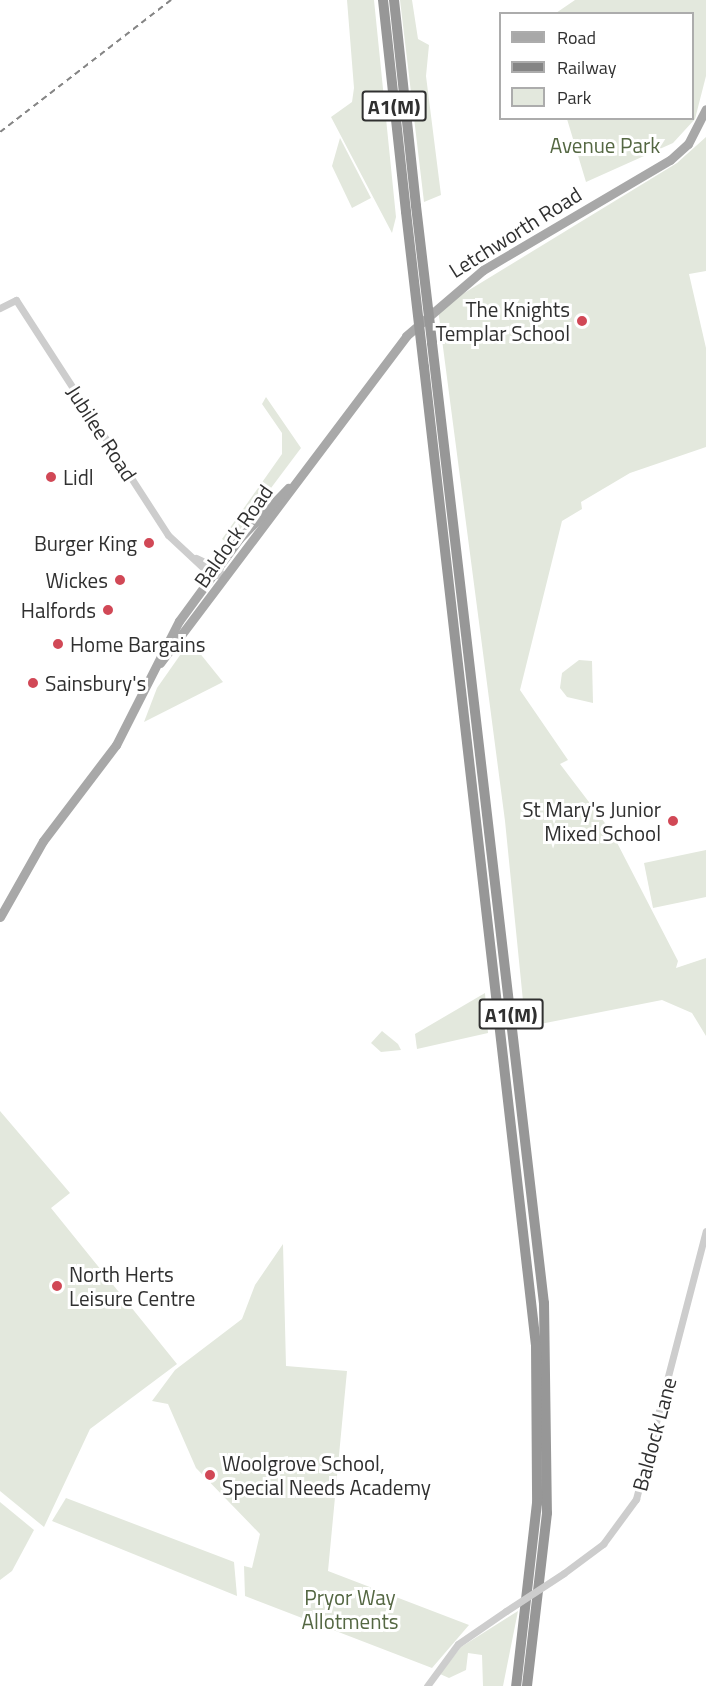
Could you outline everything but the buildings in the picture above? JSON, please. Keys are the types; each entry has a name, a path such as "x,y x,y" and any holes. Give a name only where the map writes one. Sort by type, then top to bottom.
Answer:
{"highway":[{"name":"A1(M)","path":"383,0 536,1345 537,1503 516,1686"},
{"name":"A1(M)","path":"394,0 544,1303 549,1473 527,1686"}],"main road":[{"name":"Letchworth Road","path":"288,488 406,336 446,298 520,246 670,160 688,144 706,109"},
{"name":"Baldock Road","path":"0,917 43,841 116,745 160,663 223,572 288,488"},
{"name":"Baldock Road","path":"160,663 159,654 212,576 223,572"}],"street":[{"name":"Jubilee Road","path":"0,308 16,300 160,524 212,576"},
{"name":"Jubilee Road","path":"196,558 223,572"},
{"name":"Baldock Lane","path":"427,1686 458,1644 564,1573 609,1538 639,1492 706,1231"}],"green space":[{"path":"347,0 374,0 396,217 392,233 331,117 352,102 354,88"},
{"path":"400,0 412,0 418,39 429,45 426,76 441,195 424,202"},
{"name":"Avenue Park","path":"575,0 706,0 706,76 695,119 673,143 586,182 567,120 694,120 694,12 557,12"},
{"path":"706,137 706,271 689,274 706,348 706,447 630,473 581,502 582,509 562,521 520,690 568,760 560,764 611,831 678,961 676,968 706,958 706,1036 692,1013 662,1000 520,1028 518,1013 524,1011 505,821 438,309 677,163"},
{"path":"340,138 371,198 352,208 332,166"},
{"path":"266,397 301,448 229,544 222,539 282,454 282,433 262,404"},
{"path":"190,641 223,682 144,722 157,688"},
{"path":"579,660 592,661 593,703 567,697 560,688 562,673"},
{"path":"706,850 706,897 653,908 644,863"},
{"path":"485,993 488,1033 417,1049 415,1034"},
{"path":"382,1031 398,1044 401,1050 381,1052 371,1043"},
{"name":"North Herts Leisure Centre","path":"0,1111 70,1193 51,1208 177,1364 90,1429 44,1527 0,1491"},
{"name":"Pryor Way Allotments","path":"283,1244 286,1366 347,1371 328,1571 469,1625 432,1668 245,1596 244,1566 252,1568 260,1534 196,1468 168,1404 152,1401 175,1370 242,1319 255,1285"},
{"path":"66,1498 234,1562 237,1596 52,1521"},
{"path":"0,1502 34,1530 12,1571 0,1580"},
{"path":"518,1611 503,1686 483,1686 482,1655 468,1653 466,1670 449,1678 440,1674 461,1647"}],"railway":[{"path":"0,132 171,0"}],"place":[{"name":"The Knights Templar School","path":"582,321"},
{"name":"Lidl","path":"51,477"},
{"name":"Burger King","path":"149,543"},
{"name":"Wickes","path":"120,580"},
{"name":"Halfords","path":"108,610"},
{"name":"Home Bargains","path":"58,644"},
{"name":"Sainsbury's","path":"33,683"},
{"name":"St Mary's Junior Mixed School","path":"673,821"},
{"name":"North Herts Leisure Centre","path":"57,1286"},
{"name":"Woolgrove School, Special Needs Academy","path":"210,1475"}]}
